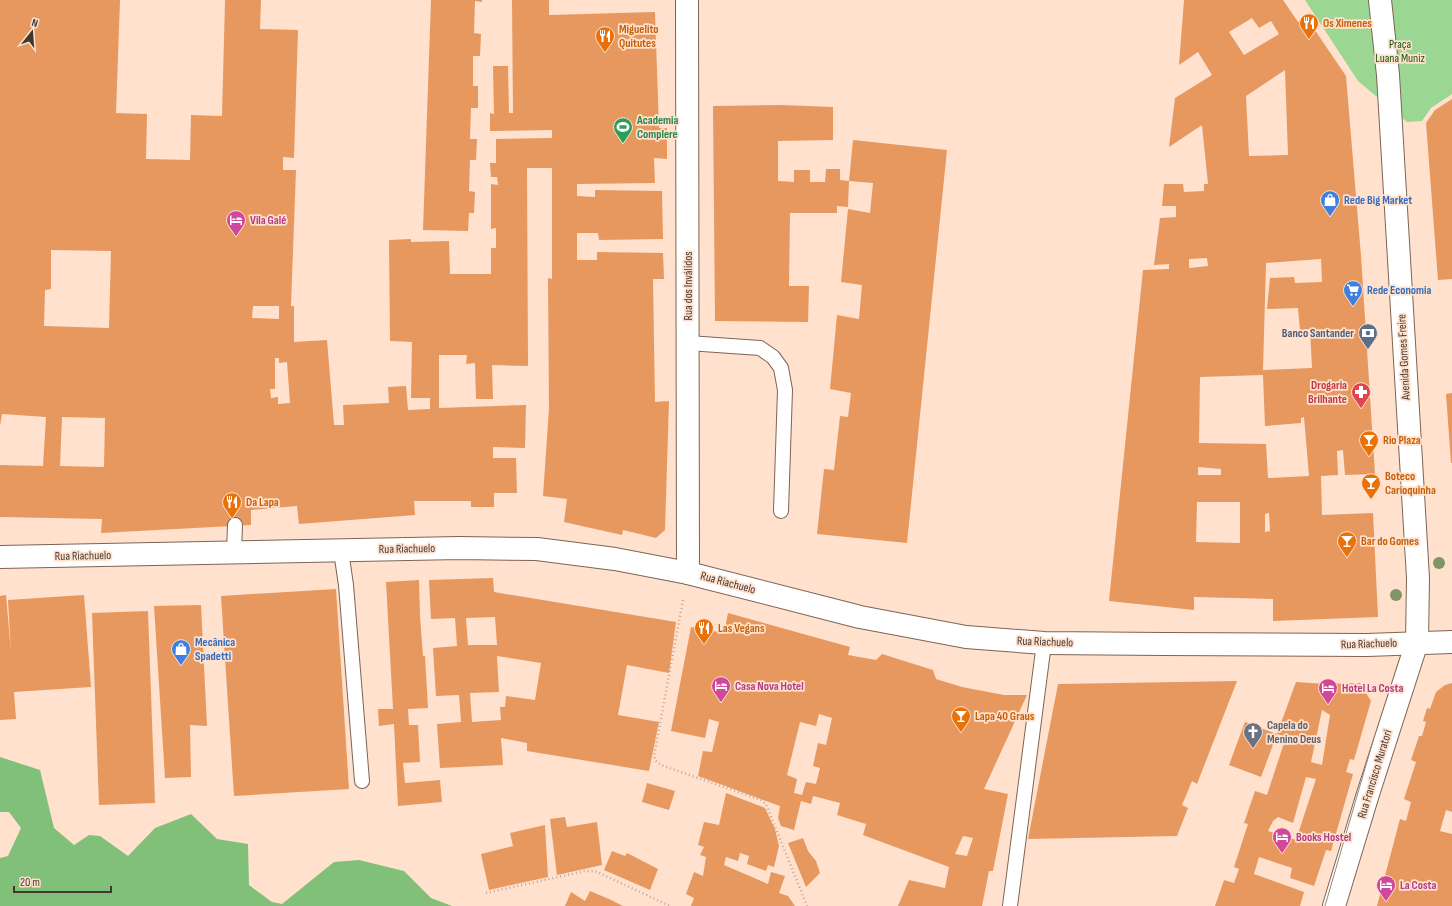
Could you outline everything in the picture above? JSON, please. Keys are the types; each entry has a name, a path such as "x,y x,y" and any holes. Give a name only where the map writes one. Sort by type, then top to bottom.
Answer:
{"street":[{"name":"Rua dos Inválidos","path":"688,0 688,573"},
{"name":"Avenida Gomes Freire","path":"1380,0 1388,76 1418,578 1417,642"},
{"name":"Rua Riachuelo","path":"0,558 459,548 537,550 615,559 688,573 860,618 966,637 1044,643 1328,645 1452,642"},
{"name":"Rua Francisco Muratori","path":"1334,906 1417,642"}],"lane":[{"path":"688,343 760,348 773,357 781,368 785,390 781,511"},
{"path":"234,553 235,526"},
{"path":"341,551 346,585 362,781"},
{"path":"1010,906 1044,643"}],"path":[{"path":"688,573 654,756 656,761 661,765 762,800 766,804 808,906"},
{"path":"486,893 585,871 596,871 670,906"}],"green space":[{"name":"Praça Luana Muniz","path":"1305,0 1452,0 1452,94 1431,108 1422,121 1407,122 1358,81"},
{"path":"0,757 40,770 54,828 74,845 89,835 100,836 128,856 155,828 191,814 217,839 248,844 249,885 272,902 282,904 334,862 359,860 404,871 431,898 452,906 0,906 0,858 8,856 21,828 9,812 0,812"}],"building":[{"path":"0,0 120,0 116,113 147,114 146,159 190,160 191,115 222,116 225,0 261,0 260,29 298,30 294,158 283,157 283,170 296,170 291,306 294,306 294,342 327,340 334,425 344,425 343,405 389,403 388,387 406,386 408,410 430,409 430,398 411,398 412,342 390,341 389,240 411,239 411,242 449,241 450,274 491,274 491,248 496,248 496,228 491,229 491,184 498,185 497,177 491,177 490,163 496,163 496,139 552,138 552,130 490,131 490,113 494,114 493,66 508,66 509,113 513,113 512,0 549,0 549,15 655,12 659,128 667,128 667,159 654,158 655,183 577,184 577,196 595,197 595,190 662,191 663,239 599,240 598,233 577,233 577,260 597,260 597,252 663,253 664,279 653,279 655,402 669,401 665,530 656,538 623,530 622,535 564,522 567,499 543,496 549,408 548,278 552,279 552,168 527,168 528,366 492,365 493,399 476,399 475,363 466,364 467,355 439,355 439,408 526,405 525,448 493,447 493,458 516,458 517,493 494,493 494,507 471,507 471,501 414,501 415,515 299,524 297,506 251,510 251,525 101,533 102,519 0,517 0,465 43,466 46,417 2,414 0,426","holes":["51,250 111,251 109,328 44,326 45,290 51,289","253,306 279,306 279,319 252,318","275,358 279,358 279,363 287,362 290,403 278,404 278,397 271,398 270,389 275,389","62,417 105,418 104,467 60,466"]},
{"path":"431,0 482,0 482,2 475,1 474,33 481,34 480,56 473,56 473,86 478,86 478,108 471,108 470,139 477,139 476,160 470,160 469,191 475,192 474,213 469,213 468,231 423,230"},
{"path":"1184,0 1283,0 1298,22 1306,17 1346,76 1361,256 1375,474 1345,475 1343,450 1337,451 1338,475 1321,476 1322,515 1373,513 1378,617 1273,621 1273,599 1194,597 1194,610 1109,601 1143,270 1169,269 1169,264 1154,265 1160,218 1176,217 1176,206 1162,206 1164,184 1183,184 1184,192 1204,191 1204,184 1208,184 1202,125 1169,147 1175,98 1212,75 1198,52 1179,65","holes":["1252,18 1259,28 1271,21 1279,34 1244,55 1229,32","1285,70 1288,155 1249,156 1246,96","1207,258 1208,266 1189,268 1189,259","1321,259 1322,282 1295,283 1294,277 1270,278 1267,309 1298,308 1300,330 1310,329 1312,368 1263,370 1266,263","1263,375 1265,426 1301,423 1301,418 1304,417 1309,476 1268,478 1266,444 1199,443 1200,377","1198,467 1221,469 1221,475 1198,475","1197,502 1240,502 1240,543 1196,542","1269,513 1270,531 1265,532 1265,514"]},
{"path":"1452,99 1452,279 1438,280 1426,123 1435,110"},
{"path":"781,105 833,107 833,140 778,141 778,181 794,182 794,170 810,170 810,182 825,182 826,169 840,169 840,180 849,181 848,207 837,206 837,213 790,213 789,286 809,286 808,322 715,321 713,106"},
{"path":"853,140 947,150 907,543 817,534 824,469 834,470 840,416 848,417 851,393 830,389 837,315 859,319 862,285 841,282 848,209 870,213 873,183 849,181"},
{"path":"1452,393 1452,463 1451,463 1446,394"},
{"path":"493,578 494,592 676,622 669,673 627,665 618,715 659,722 649,771 527,751 527,743 501,738 503,765 440,768 437,724 461,722 459,695 436,696 433,648 457,646 455,618 431,619 429,580","holes":["495,617 497,645 468,645 466,618","497,656 541,663 535,700 506,696 505,707 500,707 501,720 472,722 470,693 499,692"]},
{"path":"419,580 420,616 423,656 425,656 428,708 408,709 409,725 418,725 420,762 403,763 405,783 440,780 442,802 398,806 394,724 379,726 378,709 393,709 386,582"},
{"path":"336,589 349,789 234,796 221,596"},
{"path":"6,595 11,652 8,600 84,595 91,687 14,692 16,719 0,720 0,596"},
{"name":"Mecânica Spadetti","path":"201,605 207,726 190,725 191,777 165,778 154,606"},
{"path":"148,611 155,803 99,805 92,613"},
{"path":"728,613 850,647 848,655 876,660 882,654 933,670 936,679 962,687 1004,695 1027,695 984,789 1008,794 993,871 989,871 982,906 898,906 909,880 945,888 949,867 863,835 866,824 837,815 840,803 813,796 811,804 801,801 794,830 781,826 778,818 780,806 698,776 703,751 712,752 719,722 709,719 705,738 671,731 691,627 724,633","holes":["819,714 832,718 826,745 818,743 813,766 820,768 816,784 806,782 802,795 794,793 797,779 787,775 800,722 816,726","963,836 973,838 967,856 955,854"]},
{"path":"1237,681 1197,784 1192,781 1182,805 1188,808 1177,836 1028,839 1058,684"},
{"path":"1296,682 1325,684 1360,683 1371,701 1354,760 1350,759 1346,772 1353,774 1331,851 1326,850 1314,886 1290,878 1292,868 1259,857 1254,874 1304,892 1300,906 1215,906 1224,880 1234,883 1239,869 1234,867 1248,824 1244,823 1255,791 1267,795 1286,737 1277,734","holes":["1322,710 1330,715 1322,765 1311,762","1306,777 1316,779 1296,840 1268,831 1273,821 1278,817 1293,823"]},
{"path":"1452,683 1452,812 1446,810 1440,831 1452,834 1452,906 1377,906 1400,819 1406,821 1411,802 1404,799 1416,762 1411,760 1419,736 1422,736 1426,722 1423,721 1427,708 1430,709 1436,692 1445,685"},
{"name":"Capela do Menino Deus","path":"1245,722 1277,734 1261,777 1229,765"},
{"path":"647,783 675,791 669,810 642,802"},
{"path":"726,793 765,808 775,829 779,846 774,867 768,865 766,871 747,864 749,856 740,853 738,861 726,857 724,865 768,884 771,872 785,876 779,893 788,896 795,906 691,906 694,898 686,894 694,872 703,876 706,857 700,855 704,847 698,845 704,822 719,825"},
{"path":"565,817 567,827 597,822 602,865 557,875 550,819"},
{"path":"545,825 548,877 489,890 481,854 513,846 510,833"},
{"path":"803,838 808,851 816,861 820,873 806,887 788,843"},
{"path":"612,851 625,856 627,853 658,869 650,890 604,870"},
{"path":"590,891 623,906 565,906 571,892 585,901"}],"tram line":[{"path":"1325,906 1373,741"}],"place":[{"name":"Os Ximenes","path":"1309,40"},
{"name":"Miguelito Quitutes","path":"605,53"},
{"name":"Academia Complere","path":"623,144"},
{"name":"Rede Big Market","path":"1330,217"},
{"name":"Vila Galé","path":"236,237"},
{"name":"Rede Economia","path":"1353,307"},
{"name":"Banco Santander","path":"1368,350"},
{"name":"Drogaria Brilhante","path":"1361,409"},
{"name":"Rio Plaza","path":"1369,457"},
{"name":"Boteco Carioquinha","path":"1371,500"},
{"name":"Da Lapa","path":"232,519"},
{"name":"Bar do Gomes","path":"1347,558"},
{"name":"Las Vegans","path":"704,645"},
{"name":"Mecânica Spadetti","path":"181,666"},
{"name":"Casa Nova Hotel","path":"721,703"},
{"name":"Hotel La Costa","path":"1328,705"},
{"name":"Lapa 40 Graus","path":"961,733"},
{"name":"Capela do Menino Deus","path":"1253,749"},
{"name":"Books Hostel","path":"1282,854"},
{"name":"La Costa","path":"1386,902"}]}
